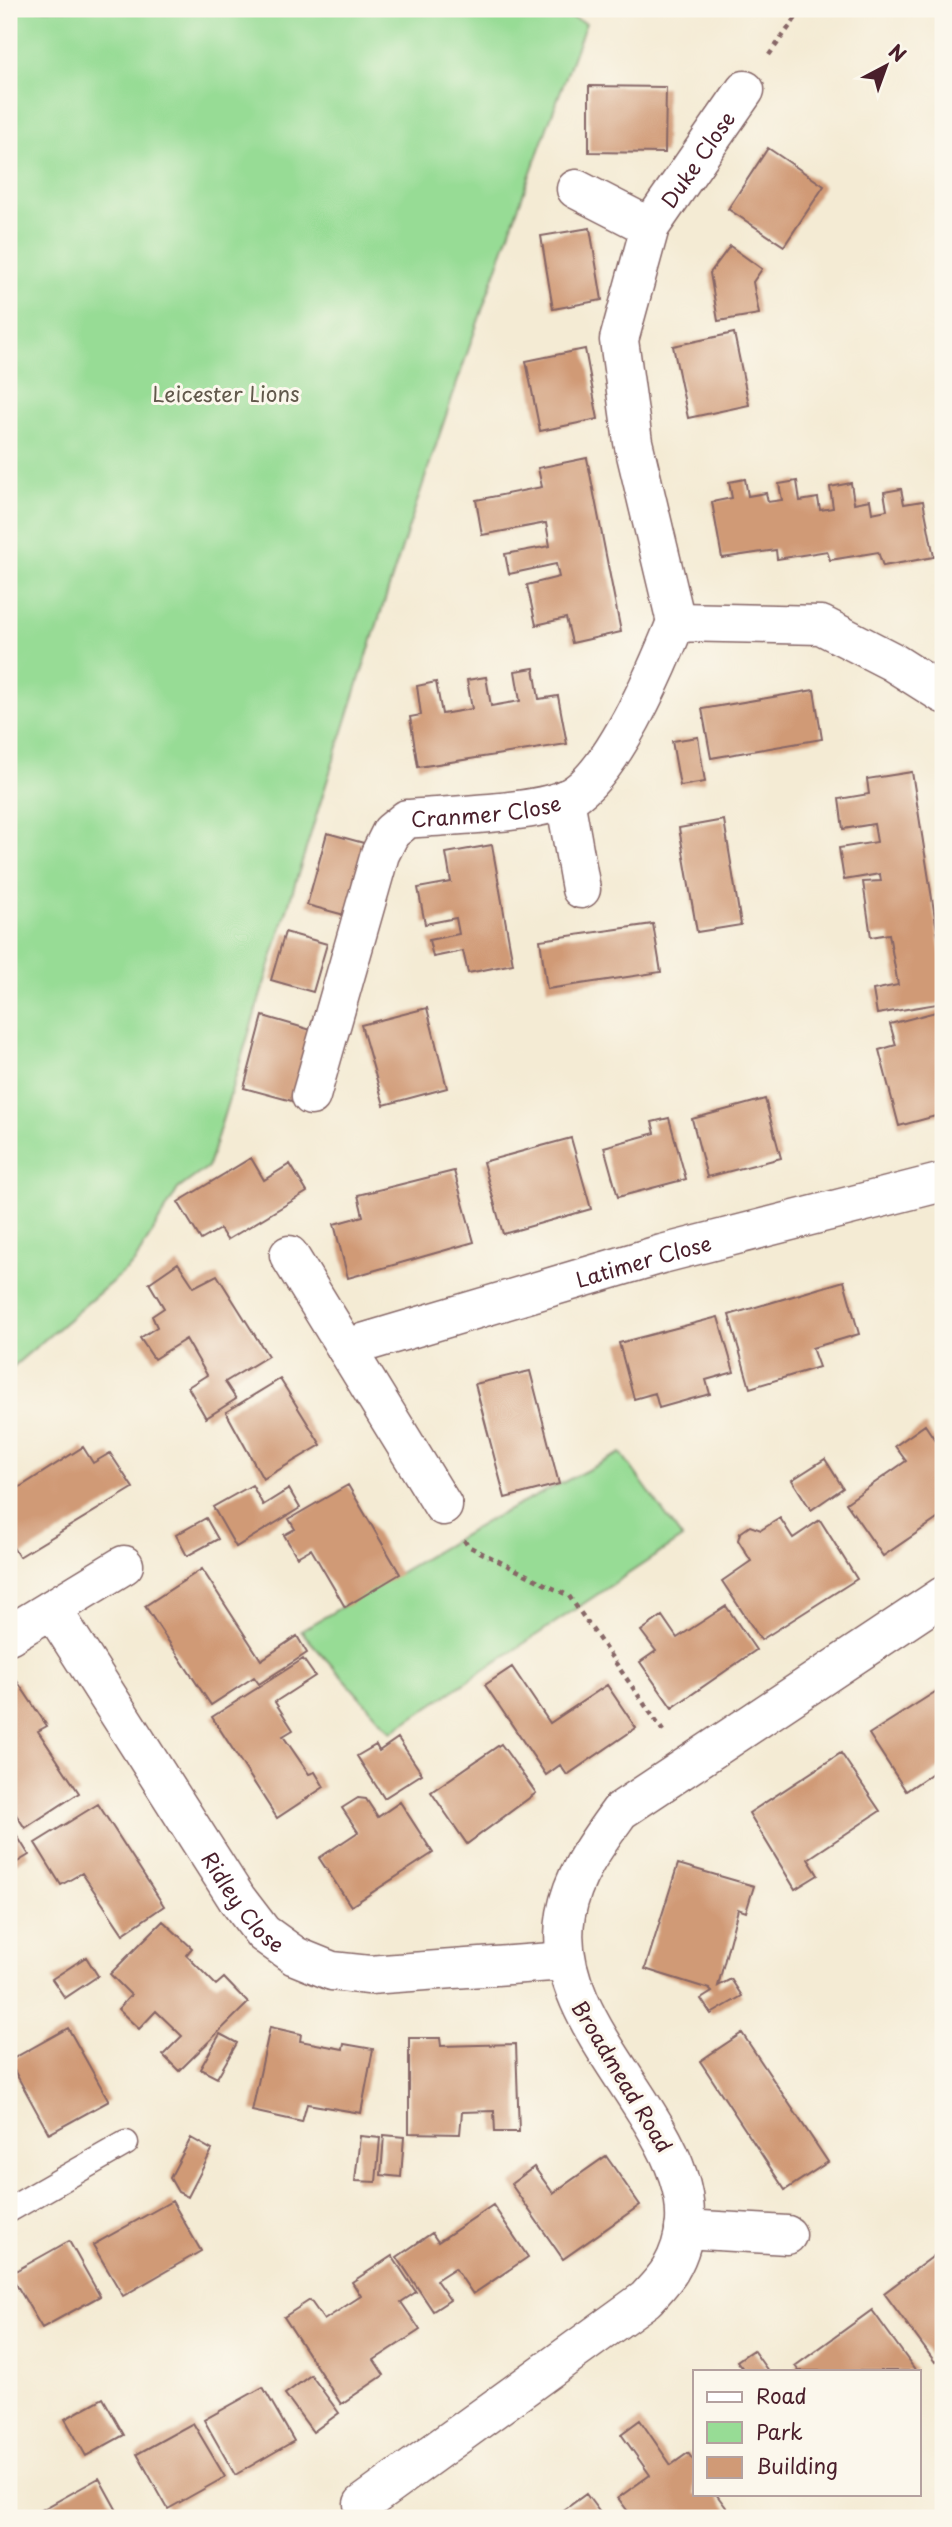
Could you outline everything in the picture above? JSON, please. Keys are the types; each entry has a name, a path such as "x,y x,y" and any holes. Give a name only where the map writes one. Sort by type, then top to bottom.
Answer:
{"street":[{"name":"Duke Close","path":"676,622 634,442 619,340 650,227 745,90"},
{"name":"Duke Close","path":"576,189 650,227"},
{"path":"676,622 821,625 891,661 943,694"},
{"name":"Cranmer Close","path":"311,1097 380,854 391,832 407,819 539,806 565,799 587,786 645,697 676,622"},
{"path":"565,799 581,889"},
{"name":"Latimer Close","path":"346,1348 662,1254 943,1182"},
{"path":"289,1255 443,1506"},
{"path":"9,1636 124,1564"},
{"name":"Broadmead Road","path":"363,2504 646,2299 670,2269 684,2230 682,2187 669,2150 590,2026 574,1992 566,1961 566,1916 575,1880 594,1847 620,1811 943,1596"},
{"name":"Ridley Close","path":"52,1609 237,1899 263,1933 295,1956 332,1971 369,1975 566,1961"},
{"path":"684,2230 787,2235"}],"lane":[{"path":"9,2210 126,2143"}],"path":[{"path":"795,19 798,9"},
{"path":"443,1506 468,1546 569,1596 687,1765"}],"green space":[{"name":"Leicester Lions","path":"9,9 548,9 586,23 483,306 435,449 296,879 208,1167 178,1189 134,1263 9,1370"},
{"path":"621,1453 682,1538 391,1732 301,1631 491,1519"}],"building":[{"path":"589,86 666,87 665,153 589,152"},
{"path":"768,148 824,186 784,246 728,209"},
{"path":"590,228 602,300 553,309 541,236"},
{"path":"730,246 762,269 753,282 759,314 718,321 710,273"},
{"path":"734,333 749,405 688,418 673,346"},
{"path":"585,349 598,419 540,431 526,361"},
{"path":"587,458 621,632 572,643 566,618 536,625 527,585 559,577 556,564 509,574 505,554 550,546 546,523 482,535 476,500 542,487 538,468"},
{"path":"745,479 748,496 766,493 768,502 782,500 779,484 797,481 800,501 818,498 820,510 833,508 830,487 851,483 854,503 870,500 872,513 887,510 884,492 901,489 904,504 923,501 934,557 883,566 878,552 830,560 827,551 777,559 776,550 722,558 712,502 732,498 729,482"},
{"path":"534,668 539,699 558,696 567,744 418,767 410,717 421,715 417,686 436,682 442,714 472,709 467,680 486,677 491,706 520,701 515,671"},
{"path":"814,690 822,739 711,758 702,709"},
{"path":"698,737 705,782 680,786 672,741"},
{"path":"912,772 943,968 943,1003 877,1014 873,990 898,985 889,934 871,937 863,882 881,881 880,874 844,880 839,848 877,842 874,824 843,829 839,799 869,794 867,779"},
{"path":"724,820 741,925 697,932 679,828"},
{"path":"327,833 371,845 352,917 307,905"},
{"path":"492,845 513,964 468,973 463,951 433,957 429,940 459,934 456,918 425,924 418,888 451,882 446,853"},
{"path":"653,924 661,972 547,989 540,940"},
{"path":"285,932 327,944 313,992 271,980"},
{"path":"427,1008 447,1088 384,1105 361,1025"},
{"path":"943,1010 943,1114 899,1126 879,1050 896,1045 890,1024"},
{"path":"263,1016 311,1030 292,1101 244,1088"},
{"path":"765,1099 781,1158 707,1177 692,1119"},
{"path":"669,1118 686,1179 618,1197 604,1147 655,1133 652,1122"},
{"path":"571,1138 591,1209 503,1234 483,1162"},
{"path":"251,1158 264,1180 290,1164 307,1192 227,1240 220,1229 201,1240 178,1202"},
{"path":"454,1171 474,1242 348,1278 334,1224 363,1216 358,1195"},
{"path":"178,1263 194,1287 217,1275 268,1356 225,1382 236,1399 206,1418 188,1387 207,1375 186,1339 154,1359 140,1338 157,1327 152,1316 164,1308 149,1283"},
{"path":"844,1281 859,1334 812,1348 819,1367 750,1388 729,1315"},
{"path":"943,1297 943,1324 942,1324 936,1299"},
{"path":"718,1317 734,1372 706,1380 710,1394 659,1408 655,1393 634,1399 619,1343"},
{"path":"530,1371 559,1484 505,1498 475,1384"},
{"path":"280,1379 321,1445 263,1479 226,1412"},
{"path":"925,1425 943,1452 943,1515 883,1556 846,1503 906,1461 895,1446"},
{"path":"83,1447 93,1463 110,1453 133,1488 19,1557 9,1541 9,1494"},
{"path":"825,1459 843,1488 811,1510 792,1480"},
{"path":"252,1485 263,1505 289,1489 300,1508 236,1547 213,1507"},
{"path":"348,1485 400,1574 345,1607 311,1549 297,1557 284,1535 295,1529 289,1519"},
{"path":"206,1518 218,1539 187,1556 176,1535"},
{"path":"780,1518 793,1538 820,1520 857,1579 761,1640 722,1581 751,1561 738,1540 740,1533 750,1526 761,1530"},
{"path":"202,1569 261,1660 297,1636 307,1653 259,1684 254,1677 211,1705 145,1606"},
{"path":"726,1606 756,1650 672,1708 640,1662 656,1651 641,1631 662,1616 677,1638"},
{"path":"303,1659 315,1676 275,1702 293,1730 283,1736 309,1774 315,1772 324,1787 277,1818 212,1717"},
{"path":"512,1667 550,1723 607,1685 636,1728 567,1775 560,1765 546,1775 485,1685"},
{"path":"17,1681 47,1726 38,1731 79,1793 25,1828 9,1804 9,1687"},
{"path":"943,1687 943,1766 906,1791 869,1734"},
{"path":"398,1738 422,1774 384,1798 357,1756 376,1745 379,1751"},
{"path":"501,1744 536,1793 467,1844 431,1792"},
{"path":"841,1753 880,1811 808,1859 818,1875 795,1889 749,1813"},
{"path":"358,1798 366,1799 378,1817 400,1802 433,1853 351,1906 319,1858 358,1832 342,1808"},
{"path":"98,1804 164,1906 123,1934 82,1873 61,1885 35,1843"},
{"path":"9,1823 29,1855 9,1867"},
{"path":"678,1864 754,1886 746,1912 738,1909 718,1986 731,1979 742,1996 711,2014 701,1999 712,1992 709,1989 645,1969"},
{"path":"163,1921 192,1948 186,1955 216,1985 224,1978 248,2003 179,2071 163,2055 182,2036 156,2011 139,2029 118,2009 131,1995 110,1974"},
{"path":"86,1957 98,1976 65,1998 52,1979"},
{"path":"270,2027 301,2034 300,2041 343,2049 344,2044 373,2049 361,2113 307,2104 302,2122 252,2111"},
{"path":"68,2028 109,2101 49,2134 9,2061"},
{"path":"742,2033 828,2162 785,2190 700,2061"},
{"path":"220,2034 237,2043 217,2078 200,2069"},
{"path":"409,2038 440,2038 441,2046 516,2044 519,2132 495,2132 494,2111 462,2112 460,2134 409,2133"},
{"path":"384,2135 404,2137 401,2177 381,2175"},
{"path":"360,2136 380,2138 376,2182 355,2181"},
{"path":"191,2138 212,2150 188,2197 178,2192 170,2178"},
{"path":"606,2156 640,2205 563,2259 511,2184 534,2167 553,2193"},
{"path":"172,2201 201,2251 123,2296 93,2245"},
{"path":"493,2205 528,2257 473,2294 455,2268 436,2280 450,2300 433,2311 397,2257 432,2233 438,2242"},
{"path":"69,2241 100,2296 42,2328 10,2274"},
{"path":"943,2249 943,2356 935,2362 884,2293"},
{"path":"392,2256 416,2292 401,2302 420,2330 374,2360 384,2375 341,2404 284,2317 310,2300 324,2320 361,2296 352,2282"},
{"path":"872,2310 915,2370 798,2370 795,2366"},
{"path":"753,2350 767,2370 744,2370 737,2361"},
{"path":"311,2375 339,2413 313,2432 285,2394"},
{"path":"263,2387 294,2441 235,2475 204,2420"},
{"path":"103,2398 124,2435 86,2456 65,2419"},
{"path":"640,2420 671,2465 688,2453 693,2460 693,2496 718,2496 734,2518 633,2518 618,2498 650,2475 621,2434"},
{"path":"193,2423 225,2477 168,2509 137,2454"},
{"path":"99,2478 121,2518 44,2518 40,2511"},
{"path":"586,2494 604,2518 553,2518"}]}
